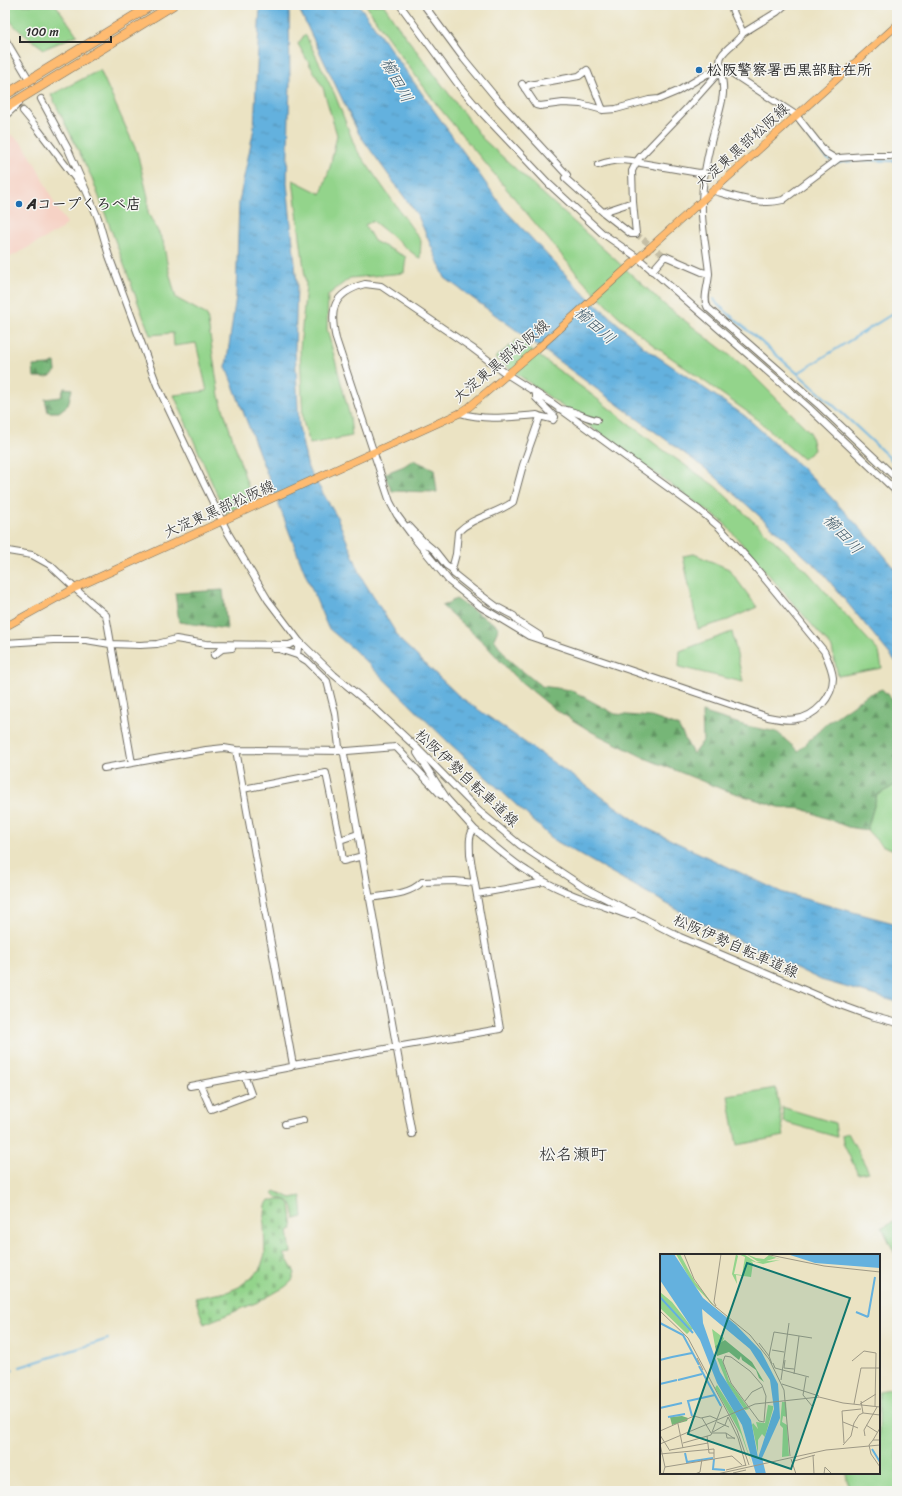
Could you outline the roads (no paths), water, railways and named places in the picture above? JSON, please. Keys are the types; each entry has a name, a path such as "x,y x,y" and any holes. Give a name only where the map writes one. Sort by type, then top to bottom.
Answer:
{"highway":[{"path":"5,95 30,77 152,5"},
{"path":"5,108 173,5"}],"main road":[{"name":"大淀東黒部松阪線","path":"5,627 75,588 460,413 510,373 897,25"}],"street":[{"path":"400,5 460,87 528,163 602,233 652,271 808,407 897,492"},
{"path":"424,5 464,59 497,99 567,175 565,178 604,213 632,234 636,234 632,171 640,157 687,108 721,68"},
{"path":"730,5 743,33"},
{"path":"785,5 777,12 743,33 740,38 722,54 720,60 724,93 710,144 702,191 702,214 709,274 705,304 820,406 897,479"},
{"path":"5,39 30,77"},
{"path":"721,68 794,117 826,153 836,160"},
{"path":"603,110 587,70 579,76 523,86 536,105 540,106 564,103 581,104 603,110 616,109 649,100 659,99 678,91 707,74 721,68"},
{"path":"5,92 19,86"},
{"path":"5,116 25,96"},
{"path":"41,99 68,149 89,197"},
{"path":"23,111 89,197"},
{"path":"714,191 737,198 764,203 783,200 839,158 890,156 897,154"},
{"path":"598,164 612,160 632,160 699,173 705,172"},
{"name":"松阪伊勢自転車道線","path":"89,197 98,218 109,256 157,385 224,521 268,600 299,641 334,675 374,708 418,749 467,800 520,846 585,888 680,936 830,1001 897,1024"},
{"path":"604,213 633,202"},
{"path":"652,271 665,256 709,274"},
{"path":"365,284 381,286 510,373 536,394 669,487 718,526 824,651 829,662 833,678 831,690 827,699 820,706 804,718 796,720 783,720 768,717 529,636 481,607 450,582 401,521 390,502 372,454 336,339 332,313 342,294 352,288 365,284"},
{"path":"460,413 468,416 495,418 537,415 540,417 549,417 554,420 555,417 536,398 536,394"},
{"path":"559,409 568,409 590,419 597,420"},
{"path":"540,417 523,465 513,502 508,506 473,520 458,532 456,554 452,568 454,574 497,607 514,616 517,621 539,635 541,640"},
{"path":"401,521 410,527 435,551 446,565 452,568"},
{"path":"8,551 32,555 50,565 106,615 132,763"},
{"path":"5,643 53,640 86,640 110,644 140,645 157,644 176,639 206,644 289,645 299,641 298,655"},
{"path":"238,645 240,648 279,649 298,655 307,661 327,681 335,713 339,747 344,754 412,1134"},
{"path":"214,655 222,649 234,648 238,645"},
{"path":"104,768 224,748 236,750 342,751 396,747 443,798 447,799"},
{"path":"418,749 417,753 447,799 474,829 526,871 559,889 628,915 635,914"},
{"path":"236,750 293,1065"},
{"path":"243,789 326,773 343,861 363,856"},
{"path":"190,1086 291,1067 293,1065 500,1029 469,843 471,831 474,829"},
{"path":"340,840 358,834"},
{"path":"369,898 408,891 416,888 422,882 455,881 475,883"},
{"path":"477,894 543,881"},
{"path":"200,1084 212,1109 251,1094 244,1076"},
{"path":"285,1124 303,1120"}],"water":[{"path":"260,5 289,5 290,83 287,183 297,284 295,350 299,427 308,468 337,517 363,580 401,641 459,696 646,828 783,893 897,924 897,1002 821,980 692,918 554,840 445,739 353,649 328,628 303,568 226,367 236,296 239,202 254,128"},
{"name":"櫛田川","path":"297,5 359,5 504,209 582,292 645,348 745,416 812,477 874,543 897,571 897,663 820,570 710,472 445,278 418,216 359,134"}],"waterway":[{"path":"795,120 823,155 830,160"},
{"path":"834,164 866,160 893,161 897,158"},
{"path":"714,299 717,304 831,403 897,465"},
{"path":"798,373 897,311"},
{"path":"20,1367 108,1339"},
{"path":"5,1372 13,1370"}],"tunnel":[{"path":"6,80 23,111"},
{"path":"636,234 665,256"}],"place":[{"name":"松阪警察署西黒部駐在所","path":"699,70"},
{"name":"Aコープくろべ店","path":"19,204"}],"district":[{"name":"松名瀬町","path":"573,1154"}]}
